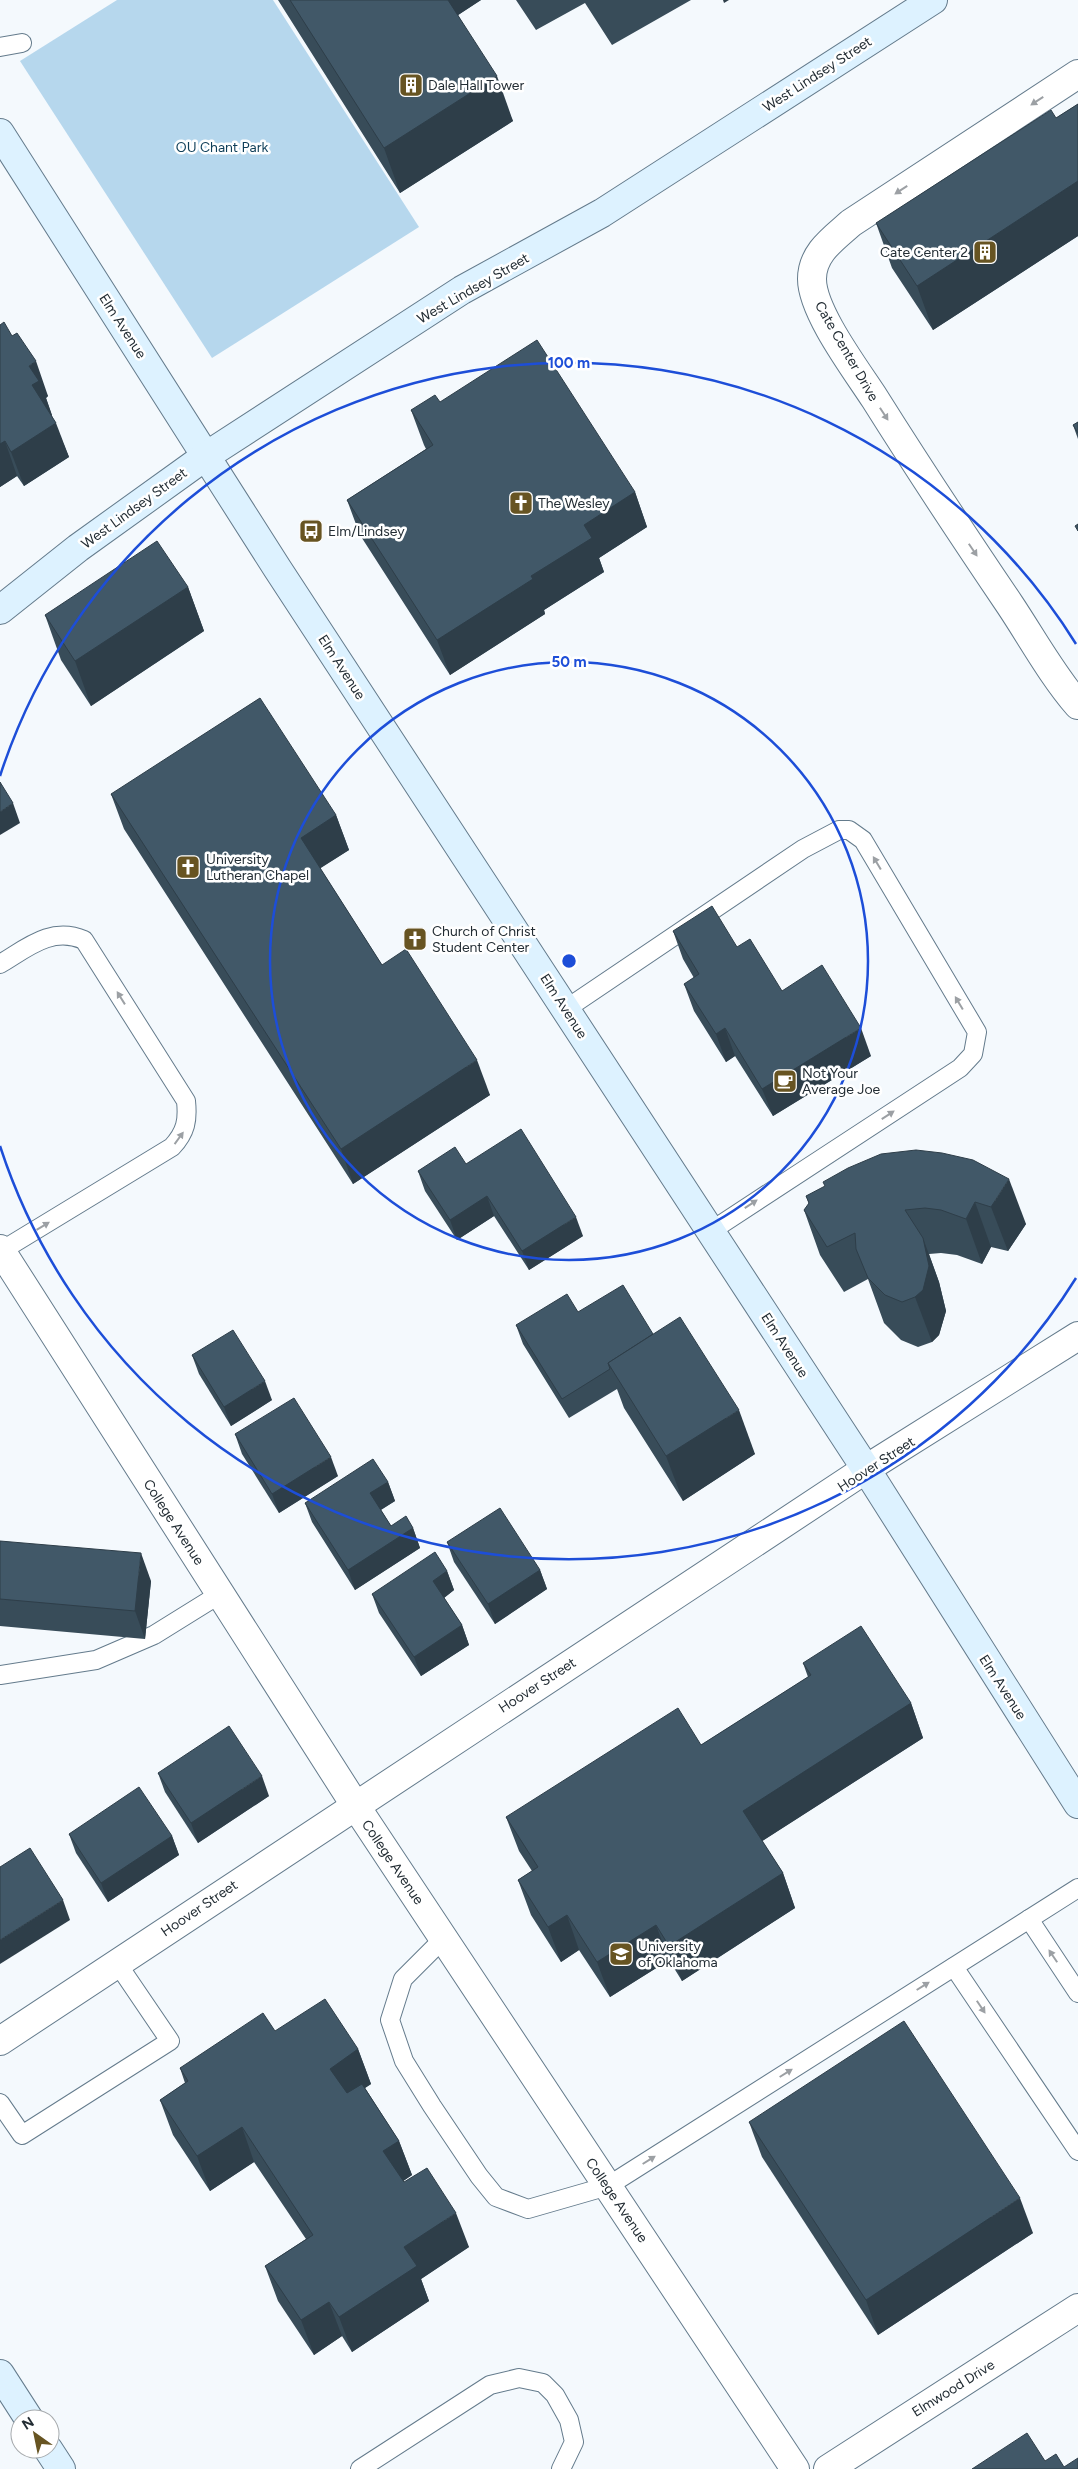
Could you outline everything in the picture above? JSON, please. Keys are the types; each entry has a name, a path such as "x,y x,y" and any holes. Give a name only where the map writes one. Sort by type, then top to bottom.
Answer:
{"street":[{"name":"West Lindsey Street","path":"0,610 78,548 206,456 462,290 602,213 933,0"},
{"name":"Cate Center Drive","path":"1078,74 851,223 821,251 814,263 812,280 814,295 824,317 847,357 932,489 1078,705"},
{"name":"Elm Avenue","path":"0,133 277,568 866,1470 1078,1804"},
{"name":"College Avenue","path":"1,1250 355,1805 795,2469"},
{"name":"Hoover Street","path":"0,2041 355,1805 866,1470 1078,1336"},
{"name":"Elmwood Drive","path":"828,2469 1078,2308"},
{"path":"0,2374 23,2409"}],"lane":[{"path":"0,47 22,43"},
{"path":"566,1009 803,849 839,830 850,830 863,840 977,1032 973,1054 960,1068 711,1231"},
{"path":"0,964 44,938 71,934 84,940 186,1101 188,1119 182,1137 172,1147 1,1250"},
{"path":"0,1675 96,1660 154,1635 220,1594"},
{"path":"444,1938 403,1979 390,2020 404,2061 479,2176 496,2197 528,2210 608,2186 1078,1888"},
{"path":"1029,1919 1078,1993"},
{"path":"0,2103 22,2134 170,2041 117,1963"},
{"path":"954,1966 1078,2151"},
{"path":"360,2469 490,2385 519,2378 543,2383 555,2395 569,2420 574,2442 561,2469"}],"green space":[{"name":"OU Chant Park","path":"117,0 273,0 419,227 212,358 20,61"}],"building":[{"name":"Dale Hall Tower","path":"290,0 448,0 497,76 384,148"},
{"path":"1078,104 1078,181 917,286 876,223 1051,110 1056,118"},
{"path":"4,322 12,336 17,333 36,361 29,366 39,381 32,385 56,423 11,452 5,441 0,444 0,325"},
{"name":"The Wesley","path":"537,340 635,492 584,525 592,538 531,576 533,579 437,640 347,500 433,445 411,410 435,395 440,402"},
{"path":"1078,422 1078,433 1073,425"},
{"path":"157,541 188,587 75,661 45,615"},
{"path":"260,698 336,815 301,838 382,965 406,949 477,1060 341,1149 111,794"},
{"path":"0,782 13,803 0,812"},
{"path":"712,906 737,947 750,939 782,991 822,965 861,1028 762,1089 725,1028 716,1034 684,984 699,974 673,931"},
{"path":"521,1129 576,1217 522,1251 487,1196 450,1220 418,1171 455,1147 466,1164"},
{"path":"916,1150 942,1153 973,1160 1009,1179 991,1207 975,1202 966,1219 941,1210 925,1208 905,1210 923,1238 929,1266 923,1290 915,1297 902,1302 885,1295 868,1278 856,1249 855,1233 827,1247 804,1210 809,1203 806,1196 825,1186 823,1182 848,1168 881,1154"},
{"path":"623,1285 653,1334 608,1363 610,1369 562,1399 516,1325 567,1294 578,1312"},
{"path":"680,1317 739,1410 666,1456 608,1363"},
{"path":"233,1330 265,1381 224,1407 192,1355"},
{"path":"294,1398 331,1457 272,1494 235,1434"},
{"path":"373,1459 388,1482 370,1493 391,1526 406,1516 413,1528 348,1570 305,1503"},
{"path":"500,1508 540,1570 488,1604 447,1542"},
{"path":"0,1541 141,1553 135,1611 0,1599"},
{"path":"435,1552 447,1571 433,1581 462,1625 414,1657 372,1594"},
{"path":"861,1626 911,1703 743,1811 783,1873 669,1946 656,1925 597,1962 567,1915 548,1927 518,1880 538,1867 506,1817 678,1708 701,1745 811,1675 803,1663"},
{"path":"229,1726 262,1776 191,1823 158,1773"},
{"path":"139,1787 172,1836 101,1883 69,1834"},
{"path":"30,1848 63,1900 0,1940 0,1867"},
{"path":"325,1999 358,2049 330,2069 347,2093 362,2084 399,2141 383,2151 404,2182 427,2168 456,2213 404,2247 417,2266 339,2317 329,2302 301,2320 265,2266 313,2235 242,2127 197,2156 160,2100 188,2081 180,2068 263,2013 275,2031"},
{"path":"904,2021 1020,2198 866,2300 749,2122"},
{"path":"1027,2433 1045,2461 1056,2454 1064,2467 1078,2458 1078,2469 972,2469"}],"place":[{"name":"Dale Hall Tower","path":"411,85"},
{"name":"Cate Center 2","path":"985,252"},
{"name":"The Wesley","path":"521,503"},
{"name":"Elm/Lindsey","path":"311,531"},
{"name":"University Lutheran Chapel","path":"188,867"},
{"name":"Church of Christ Student Center","path":"415,939"},
{"name":"Not Your Average Joe","path":"785,1081"},
{"name":"University of Oklahoma","path":"621,1954"}]}
